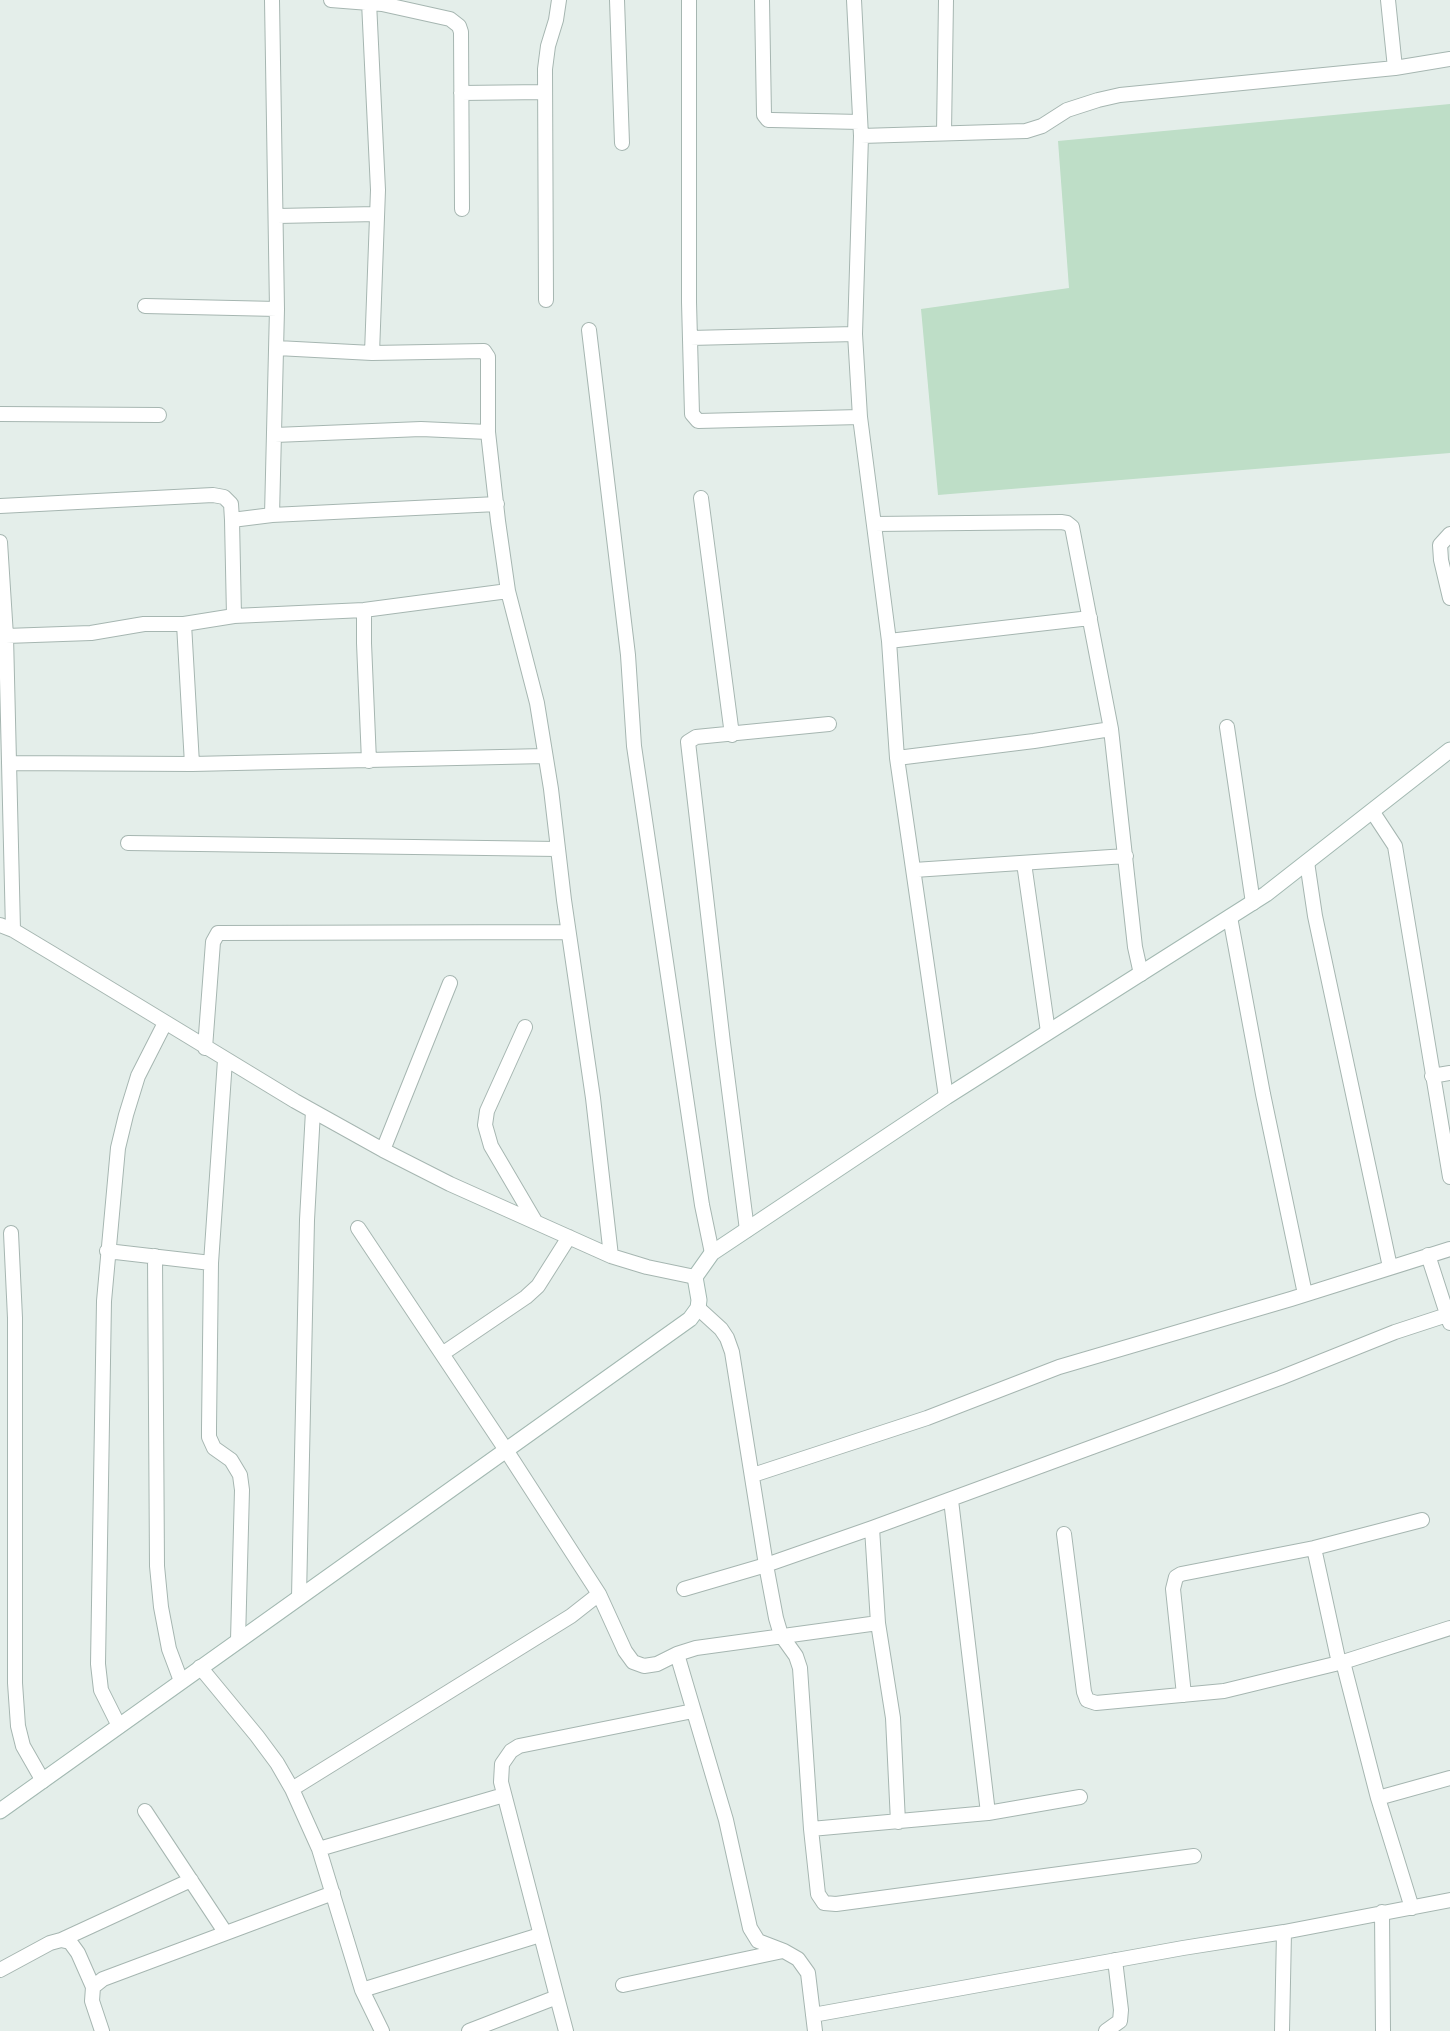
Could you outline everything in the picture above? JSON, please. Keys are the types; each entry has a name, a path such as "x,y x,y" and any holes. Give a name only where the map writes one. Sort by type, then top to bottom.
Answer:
{"street":[{"path":"272,0 277,216 277,348 274,389 275,435 272,515"},
{"path":"330,0 369,2 450,19 455,22 461,32 462,208"},
{"path":"546,300 546,56 559,0"},
{"path":"617,0 622,143"},
{"path":"689,0 692,414 698,421 860,417"},
{"path":"762,0 764,115 768,120 861,129 944,132 1026,131 1042,126 1067,110 1120,95 1395,68 1450,59"},
{"path":"854,0 861,129 855,334 860,417 889,641 897,758 946,1097"},
{"path":"944,132 946,0"},
{"path":"1388,0 1395,68"},
{"path":"369,2 378,190 372,353"},
{"path":"461,93 545,92"},
{"path":"277,216 377,214"},
{"path":"145,306 277,309"},
{"path":"589,330 628,655 634,746 702,1205 712,1252"},
{"path":"690,338 855,334"},
{"path":"277,348 372,353 484,351 488,357 488,432 508,591 537,703 546,756 568,932 593,1098 611,1256"},
{"path":"0,414 159,415"},
{"path":"275,435 421,428 488,432"},
{"path":"0,506 222,496 231,504 234,616"},
{"path":"701,498 732,735"},
{"path":"232,520 272,515 497,504"},
{"path":"874,524 1067,523 1072,527 1111,729 1135,947 1141,974"},
{"path":"1450,534 1440,545 1440,560 1450,598"},
{"path":"0,542 6,636 4,675 9,763 5,792 6,928 313,1111 383,1150 450,1184 611,1256 648,1267 695,1277"},
{"path":"6,636 91,633 144,624 184,624 234,616 364,610 508,591"},
{"path":"364,610 370,761"},
{"path":"889,641 1090,618"},
{"path":"184,624 192,764"},
{"path":"747,1230 688,746 689,741 696,737 732,735 829,724"},
{"path":"1227,727 1253,903"},
{"path":"897,758 1034,741 1111,729"},
{"path":"0,1810 690,1319 698,1308 699,1300 695,1277 712,1252 946,1097 1253,903 1450,750"},
{"path":"9,763 192,764 546,756"},
{"path":"1372,811 1395,846 1450,1177"},
{"path":"128,842 557,848"},
{"path":"914,870 1126,856"},
{"path":"1307,862 1318,926 1390,1267"},
{"path":"1024,863 1048,1032"},
{"path":"1230,917 1263,1094 1305,1294"},
{"path":"205,1048 213,942 218,933 568,932"},
{"path":"383,1150 450,983"},
{"path":"119,1726 101,1690 98,1664 100,1437 104,1301 118,1148 130,1098 138,1076 165,1023"},
{"path":"525,1028 487,1111 484,1125 491,1146 535,1221"},
{"path":"225,1060 211,1262 209,1428 214,1448 232,1460 240,1475 242,1490 238,1640"},
{"path":"1432,1076 1450,1073"},
{"path":"299,1597 307,1220 313,1111"},
{"path":"358,1228 506,1450 599,1594 625,1651 633,1662 644,1666 657,1664 677,1654 696,1648 878,1623"},
{"path":"11,1233 7,1287 16,1692 18,1726 23,1746 43,1781"},
{"path":"442,1354 526,1297 543,1278 569,1237"},
{"path":"753,1475 927,1418 1059,1367 1305,1294 1428,1254 1450,1249"},
{"path":"108,1251 211,1262"},
{"path":"684,1589 766,1565 950,1500 1280,1378 1395,1332 1449,1319 1428,1254"},
{"path":"156,1256 156,1566 169,1649 181,1681"},
{"path":"698,1308 721,1329 727,1338 732,1352 766,1565 781,1635 796,1656 800,1668 810,1829 818,1894 824,1903 836,1904 1194,1856"},
{"path":"950,1500 988,1813"},
{"path":"1184,1695 1173,1589 1176,1577 1181,1574 1314,1548 1422,1520"},
{"path":"872,1528 878,1623 893,1718 898,1822"},
{"path":"1064,1534 1084,1692 1087,1700 1101,1704 1224,1691 1341,1662 1450,1628"},
{"path":"1314,1548 1341,1662 1378,1798 1412,1908"},
{"path":"292,1789 571,1616 599,1594"},
{"path":"677,1654 726,1820 750,1928 758,1941 784,1951 798,1959 808,1973 815,2031"},
{"path":"200,1667 257,1736 277,1763 292,1789 320,1849 362,1990 382,2031"},
{"path":"566,2031 504,1795 501,1782 502,1764 511,1751 519,1746 693,1711"},
{"path":"1378,1798 1450,1778"},
{"path":"320,1849 504,1795"},
{"path":"810,1829 988,1813 1080,1797"},
{"path":"145,1811 225,1932"},
{"path":"0,1970 50,1943 61,1940 191,1880"},
{"path":"93,1987 103,1979 126,1969 333,1893"},
{"path":"813,2015 1116,1960 1284,1932 1450,1900"},
{"path":"1382,1912 1383,2031"},
{"path":"1282,2031 1284,1932"},
{"path":"362,1990 540,1935"},
{"path":"61,1940 70,1942 78,1953 93,1987 92,2002 102,2031"},
{"path":"623,1985 784,1951"},
{"path":"1106,2031 1120,2021 1121,2010 1116,1960"},
{"path":"469,2031 557,1997"}],"green space":[{"path":"1450,104 1450,453 938,495 921,309 1069,288 1058,141"}]}
